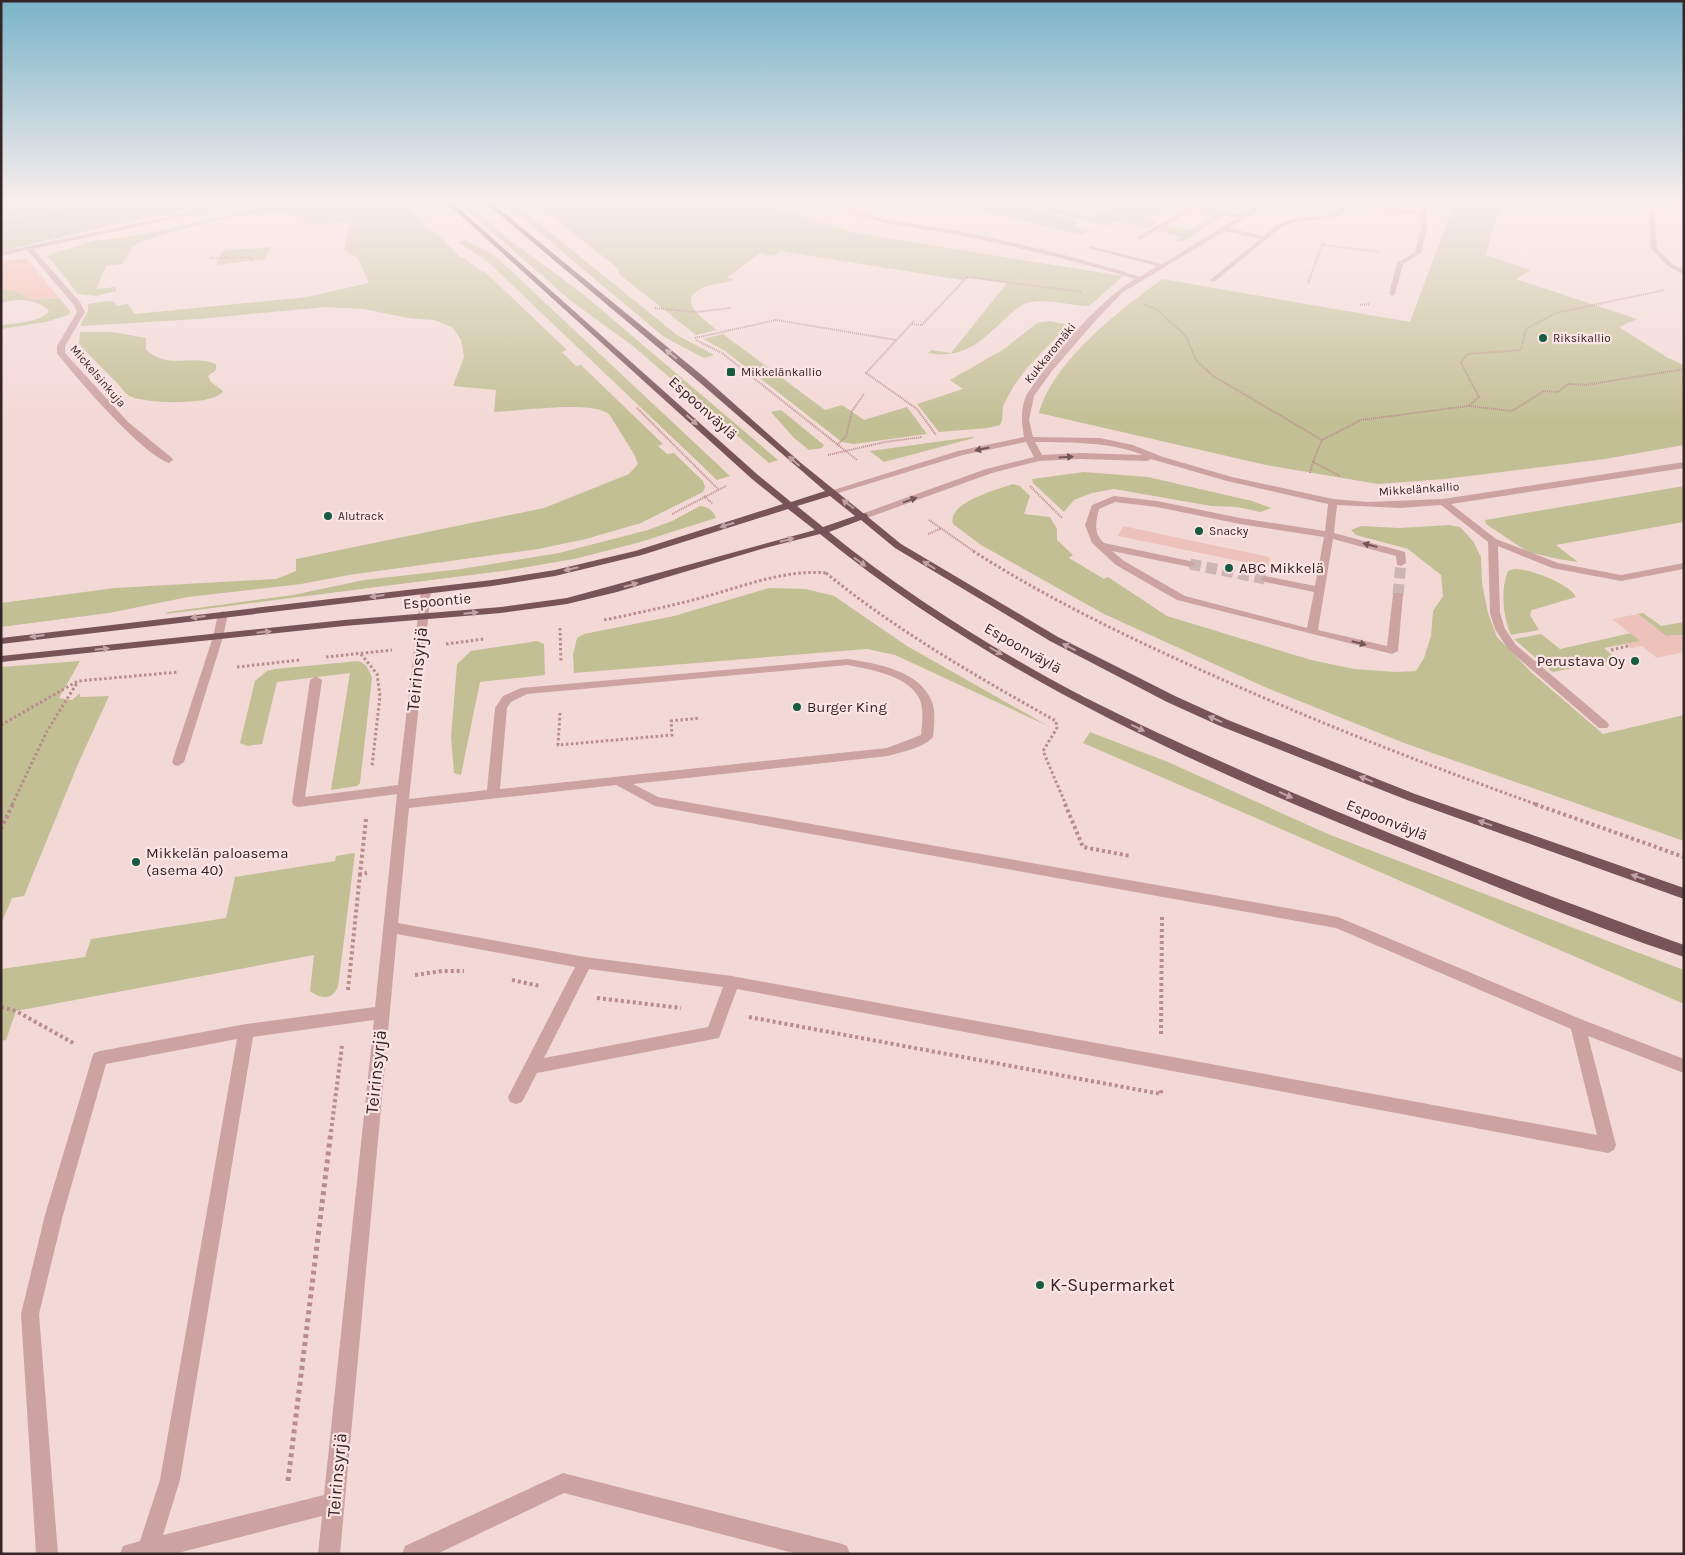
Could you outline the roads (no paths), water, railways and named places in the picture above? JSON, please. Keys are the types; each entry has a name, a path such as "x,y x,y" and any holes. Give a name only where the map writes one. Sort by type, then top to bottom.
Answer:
{"main road":[{"name":"Espoonväylä","path":"532,277 755,477 859,561 958,629 1081,700 1145,732 1328,814 1544,900 1684,950"},
{"name":"Espoonväylä","path":"577,277 701,379 798,465 864,516 898,546 1054,639 1171,699 1224,723 1411,796 1684,894"},
{"name":"Espoontie","path":"1,641 555,573 638,553 832,492"},
{"name":"Espoontie","path":"1,659 344,623 422,618 567,601 613,590 762,546 822,531 864,516"}],"street":[{"name":"Mickelsinkuja","path":"53,277 77,304 81,312 60,346 60,353 112,411 146,444 169,460"},
{"path":"1131,277 1141,280"},
{"name":"Kukkaromäki","path":"1039,458 1029,439 1025,420 1030,396 1049,369 1093,318 1121,291 1146,277"},
{"path":"1213,280 1217,277"},
{"path":"1392,294 1396,277"},
{"name":"Mikkelänkallio","path":"832,492 961,454 1029,439 1100,441 1130,447 1160,459 1230,479 1333,502 1400,505 1443,502 1684,466"},
{"name":"Mikkelänkallio","path":"864,516 989,471 1039,458 1080,456 1160,459"},
{"path":"1398,595 1392,651 1181,598 1120,563 1095,541 1090,525 1095,507 1114,499 1157,504 1240,521 1329,535 1401,554 1401,563"},
{"path":"1312,632 1333,502"},
{"path":"1443,502 1493,541 1556,566 1621,578 1684,566"},
{"path":"1493,541 1496,614 1500,630 1512,647 1603,725"},
{"path":"1100,546 1190,564"},
{"path":"1265,579 1319,590"},
{"name":"Teirinsyrjä","path":"329,1554 402,804 426,590"},
{"path":"178,762 218,637 223,614"},
{"path":"402,804 863,755 906,747 926,736 929,715 926,700 918,688 893,673 848,662 525,691 507,699 501,708 493,793"},
{"path":"316,680 298,802 404,789"},
{"path":"618,780 655,801 1338,923 1578,1026 1684,1066"},
{"path":"390,928 585,963 732,982 1608,1145 1578,1026"},
{"path":"516,1096 585,963"},
{"path":"531,1067 714,1033 732,982"},
{"path":"47,1554 30,1314 54,1215 100,1058 246,1031 382,1012"},
{"path":"142,1552 170,1480 246,1031"},
{"path":"413,1554 562,1483 839,1554"},
{"path":"142,1552 334,1502"}],"tunnel":[{"path":"1398,595 1401,563"},
{"path":"1190,564 1265,579"}],"place":[{"name":"Riksikallio","path":"1543,338"},
{"name":"Mikkelänkallio","path":"731,372"},
{"name":"Alutrack","path":"328,516"},
{"name":"Snacky","path":"1199,531"},
{"name":"ABC Mikkelä","path":"1229,568"},
{"name":"Perustava Oy","path":"1635,661"},
{"name":"Burger King","path":"797,707"},
{"name":"Mikkelän paloasema (asema 40)","path":"136,862"},
{"name":"K-Supermarket","path":"1040,1285"}]}
